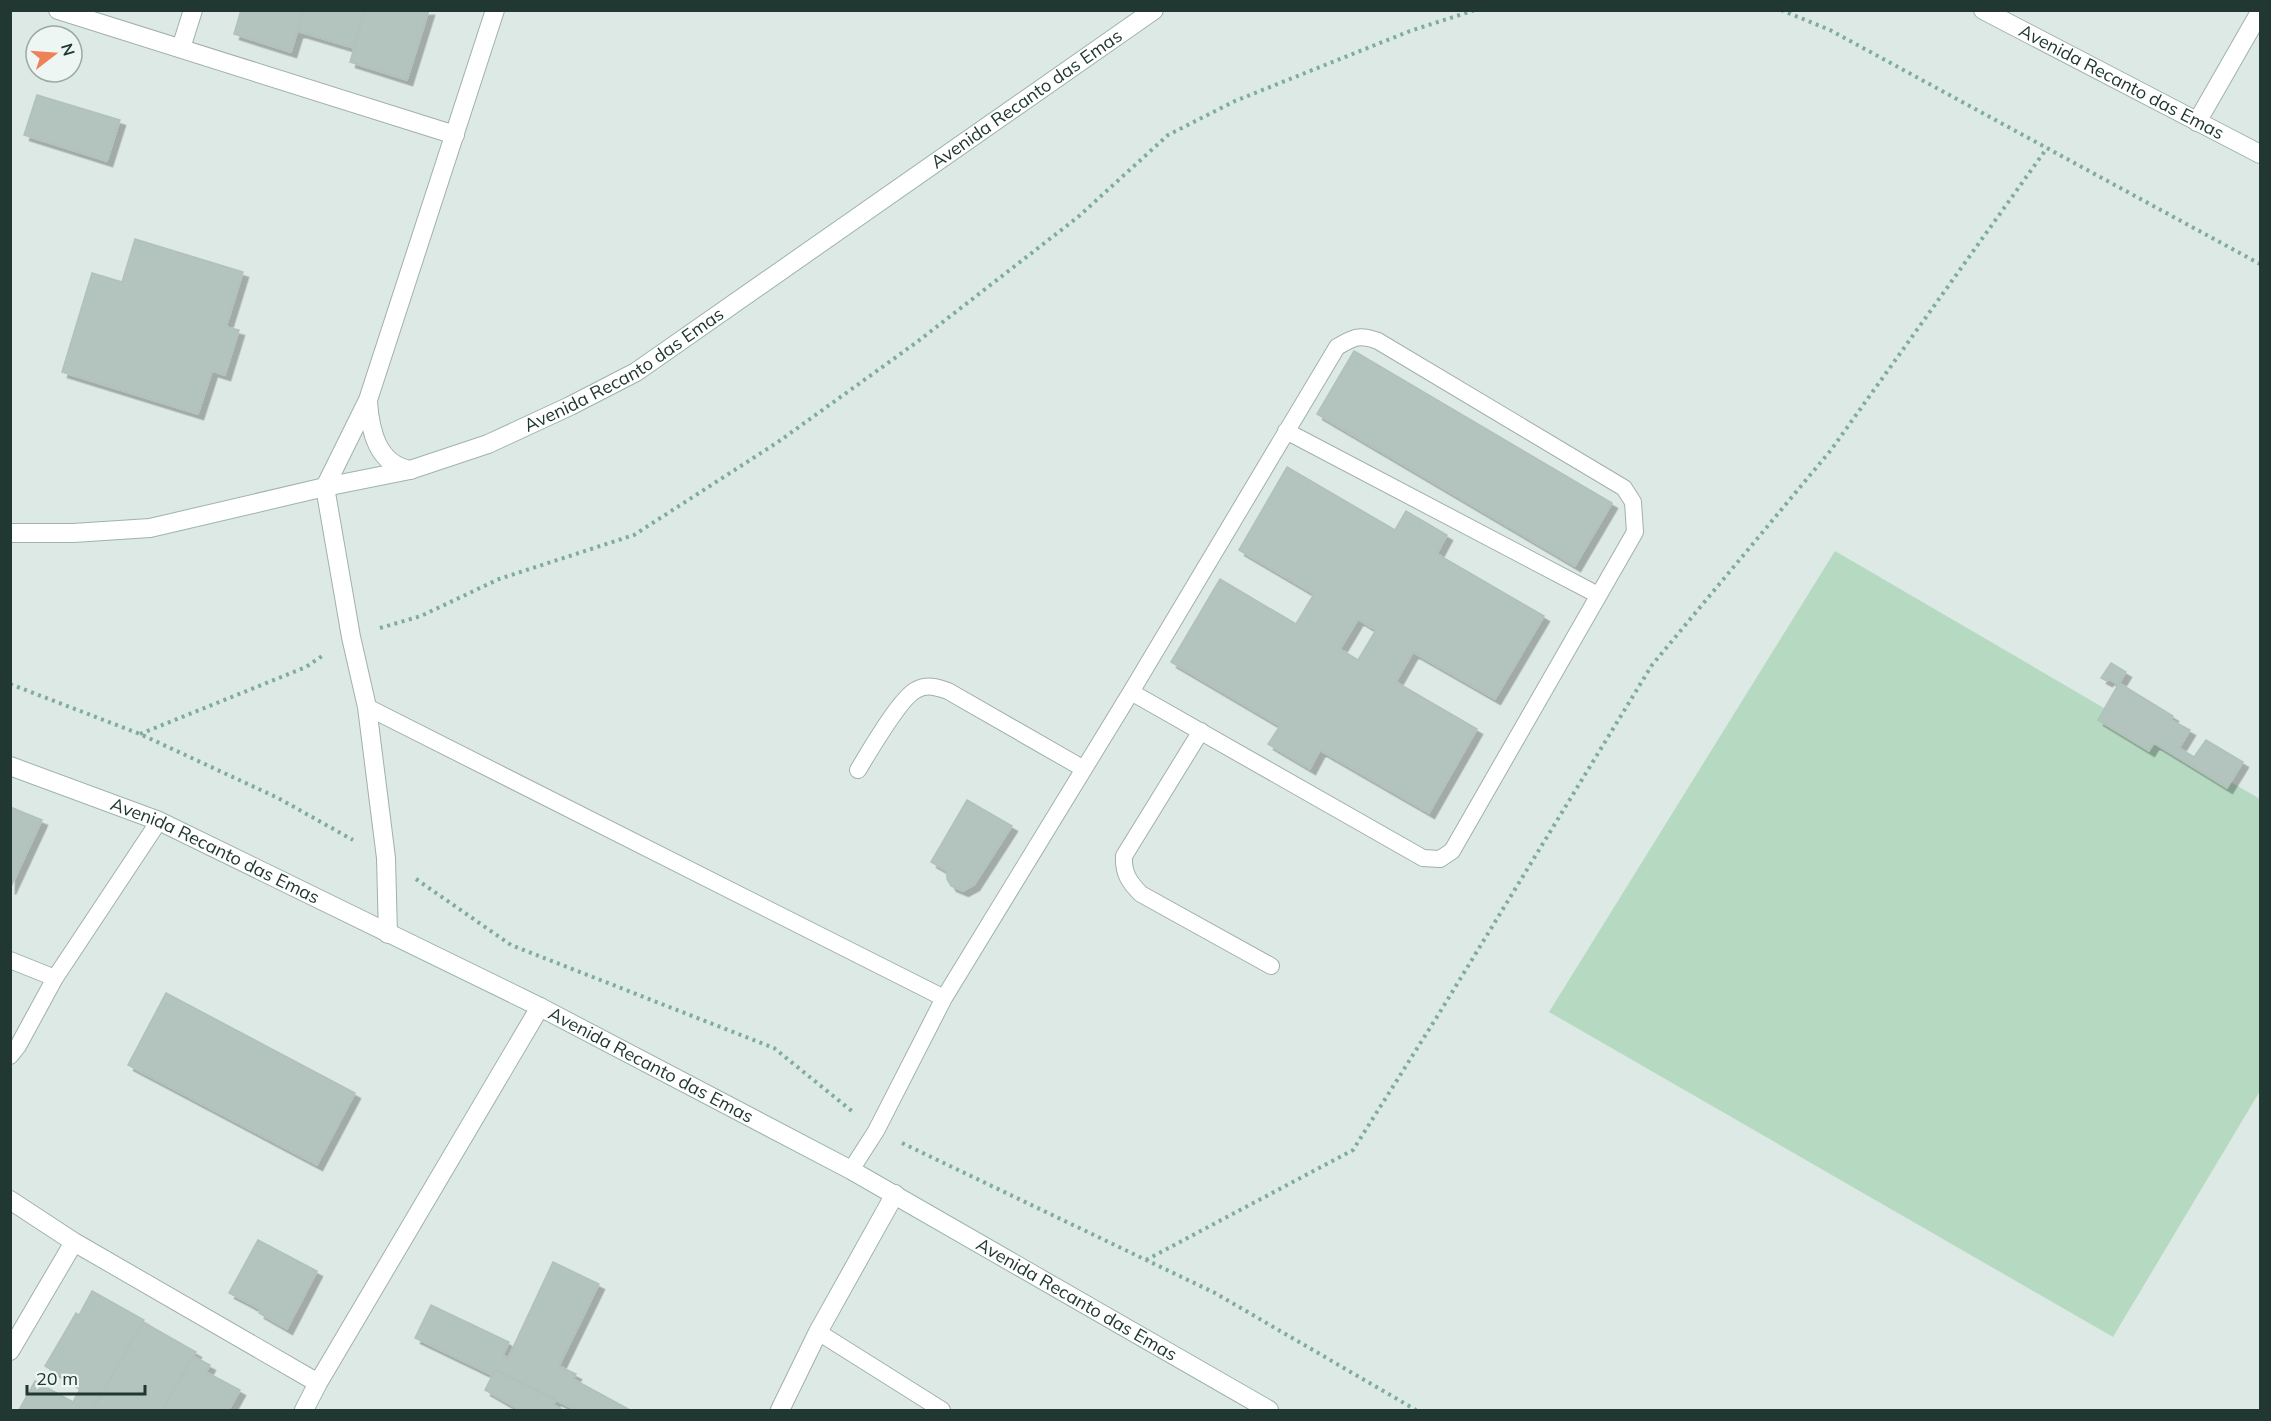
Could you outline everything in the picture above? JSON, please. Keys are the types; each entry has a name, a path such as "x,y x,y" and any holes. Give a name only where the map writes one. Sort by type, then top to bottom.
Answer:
{"main road":[{"path":"58,10 454,135"},
{"path":"181,48 193,10"},
{"path":"388,934 386,858 367,707 351,637 325,487 368,400 495,10"},
{"name":"Avenida Recanto das Emas","path":"10,533 73,533 150,528 325,487 410,470 488,444 636,372 1154,10"},
{"name":"Avenida Recanto das Emas","path":"1983,10 2260,154"},
{"path":"2197,122 2260,12"},
{"path":"368,400 370,426 376,444 400,469 410,470"},
{"name":"Avenida Recanto das Emas","path":"10,766 159,821 540,1007 895,1194 1269,1410"},
{"path":"304,1410 540,1007"},
{"path":"787,1408 818,1332 895,1194"},
{"path":"10,1200 74,1242 318,1383"},
{"path":"10,1351 74,1242"}],"lane":[{"path":"851,1170 876,1131 944,998 1131,692 1337,347 1354,338 1365,336 1378,341 1624,488 1634,502 1635,532 1452,851 1440,859 1424,858 1131,692"},
{"path":"1286,431 1599,595"},
{"path":"858,770 904,701 916,690 933,686 948,691 1084,769"},
{"path":"367,707 944,998"},
{"path":"1201,731 1124,856 1123,869 1129,882 1141,894 1271,966"},
{"path":"10,1056 18,1046 55,978 159,821"},
{"path":"10,960 55,978"},
{"path":"818,1332 942,1410"}],"path":[{"path":"140,734 306,666 351,637 421,616 499,579 634,535 778,442 917,342 1078,217 1168,135 1235,101 1410,31 1475,10"},
{"path":"1781,10 1830,30 2260,264"},
{"path":"1146,1260 1353,1150 1652,665 1831,450 2047,148"},
{"path":"10,684 140,734 278,798 386,858 511,945 774,1048 876,1131 1215,1293 1416,1410"}],"green space":[{"path":"1835,551 2260,799 2260,1091 2113,1337 1549,1012"}],"building":[{"path":"241,10 304,10 291,52 234,34"},
{"path":"304,10 365,10 354,48 297,31"},
{"path":"365,10 429,10 407,80 350,62"},
{"path":"37,95 120,120 107,161 24,135"},
{"path":"135,239 243,272 226,327 239,330 225,375 212,371 198,414 62,372 92,273 122,282"},
{"path":"1354,351 1612,503 1575,566 1317,414"},
{"path":"1287,467 1395,530 1406,511 1447,535 1437,554 1544,616 1495,699 1413,652 1396,682 1477,729 1429,813 1320,750 1310,769 1268,744 1280,726 1171,662 1220,579 1296,624 1314,594 1239,550","holes":["1358,619 1376,630 1358,660 1340,649"]},
{"path":"2111,663 2126,672 2118,685 2109,679 2107,681 2101,678"},
{"path":"2119,683 2173,716 2171,720 2190,730 2179,748 2194,757 2206,740 2243,762 2227,788 2154,743 2149,751 2098,720"},
{"path":"967,800 1012,826 974,885 963,891 951,886 947,879 947,871 931,862"},
{"path":"10,807 42,820 10,889"},
{"path":"166,993 355,1093 317,1165 128,1065"},
{"path":"258,1240 317,1271 287,1329 259,1313 260,1309 229,1293"},
{"path":"553,1262 599,1284 559,1366 576,1374 573,1379 630,1410 576,1410 495,1370 492,1375 415,1338 431,1305 509,1342 503,1355 508,1358"},
{"path":"92,1291 144,1320 92,1410 86,1410 73,1402 80,1389 76,1387 77,1385 45,1366 76,1313 79,1315"},
{"path":"143,1322 196,1352 162,1410 92,1410"},
{"path":"193,1356 210,1365 206,1372 240,1390 229,1410 162,1410"},
{"path":"495,1370 556,1399 553,1405 563,1410 520,1410 485,1390"},
{"path":"35,1381 73,1402 86,1410 19,1410"}]}
